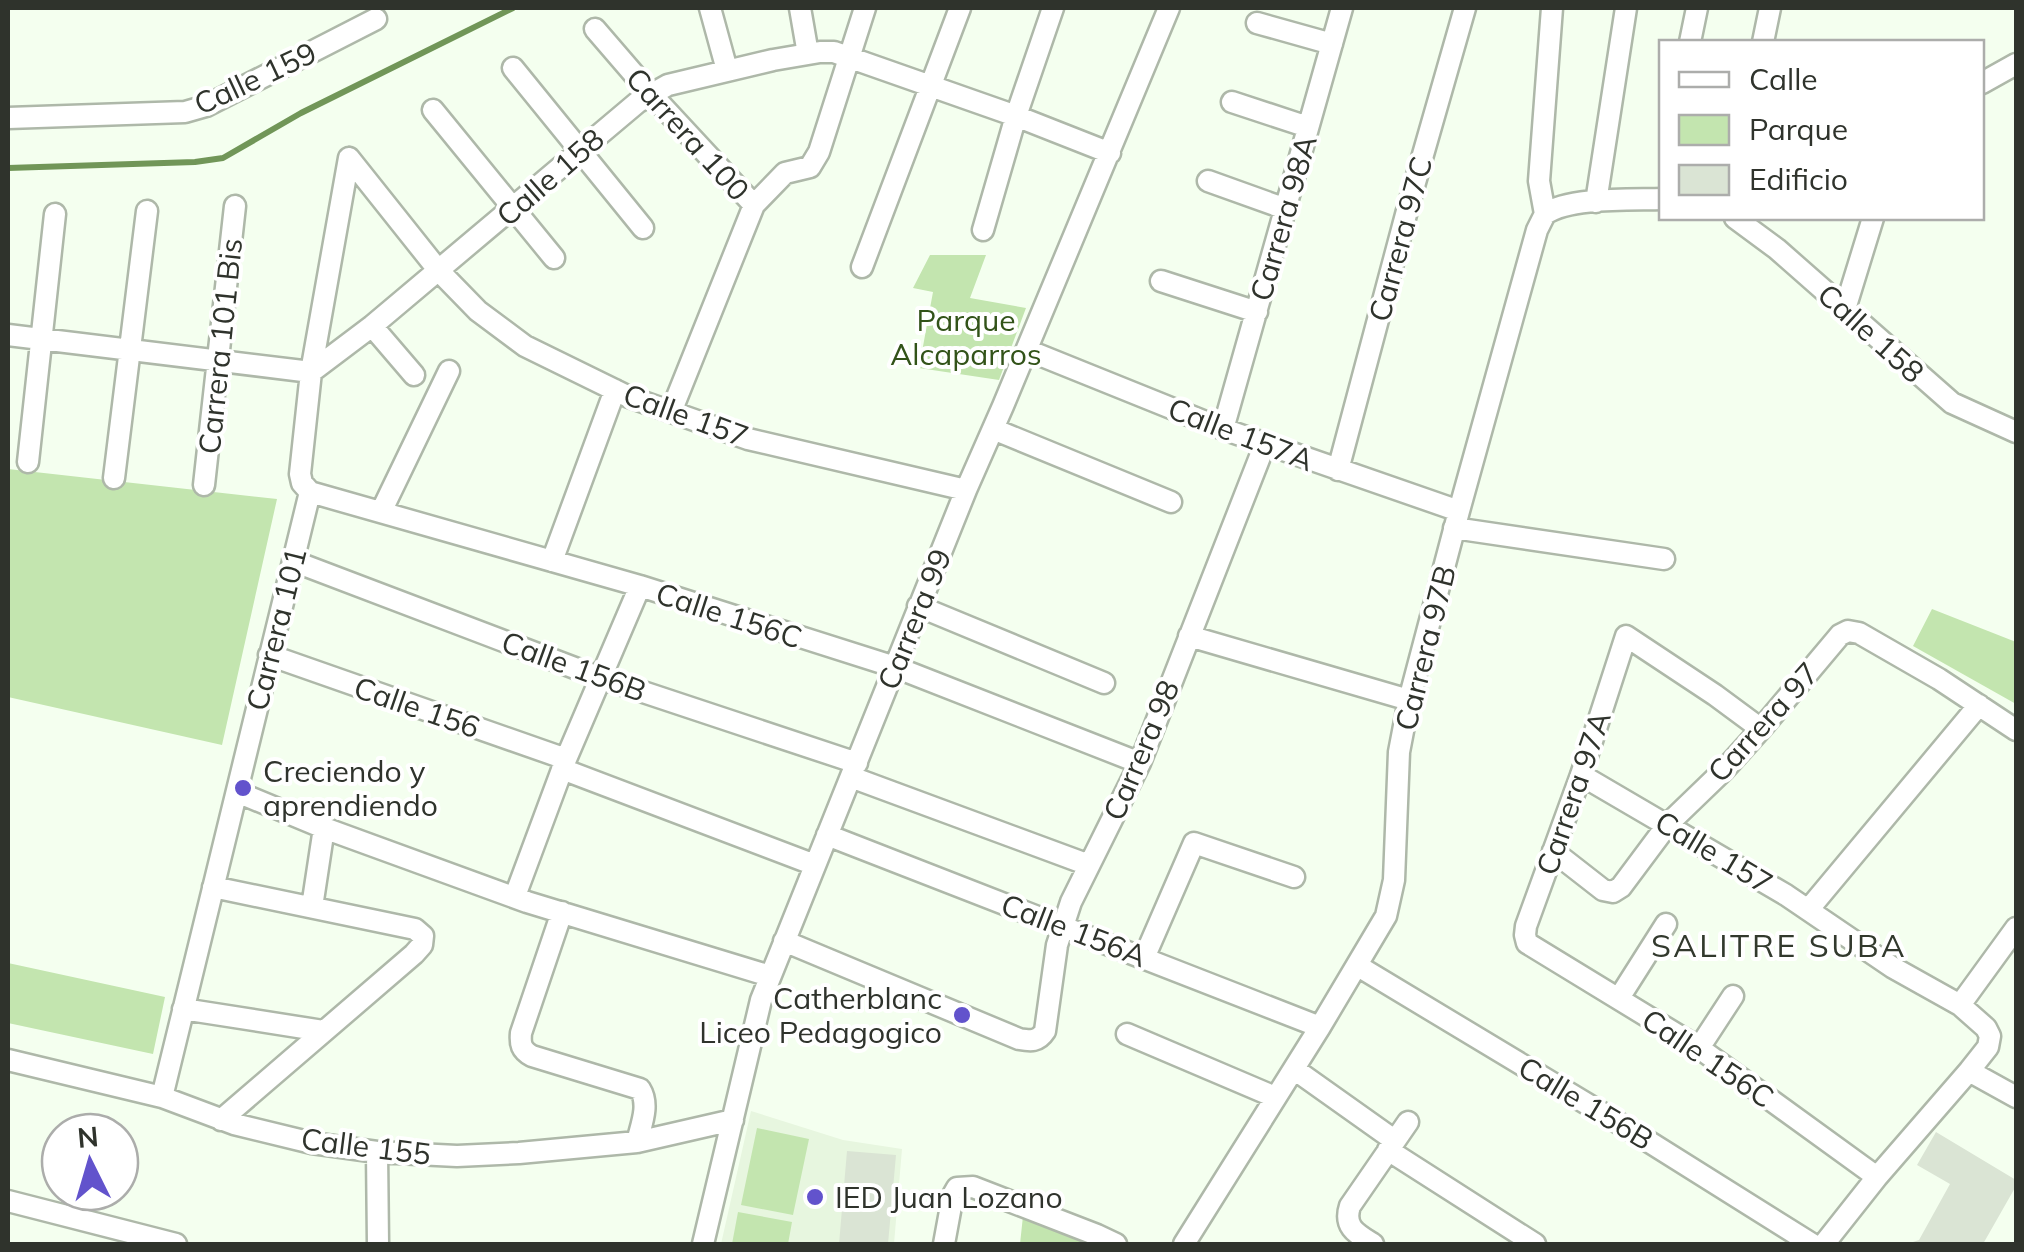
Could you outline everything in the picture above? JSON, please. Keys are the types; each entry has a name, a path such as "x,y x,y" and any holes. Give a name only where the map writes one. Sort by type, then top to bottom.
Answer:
{"street":[{"path":"710,8 727,70"},
{"path":"800,8 808,54"},
{"path":"754,205 785,173 810,168 865,8"},
{"path":"862,267 960,8"},
{"path":"982,230 1053,8"},
{"name":"Carrera 99","path":"704,1244 770,976 918,606 1169,8"},
{"name":"Carrera 98A","path":"1223,429 1342,8"},
{"name":"Carrera 97C","path":"1338,470 1465,8"},
{"name":"Carrera 97B","path":"1184,1244 1386,916 1394,880 1399,752 1409,700 1537,230 1545,214 1539,181 1552,8"},
{"path":"1596,202 1626,8"},
{"path":"1690,40 1697,8"},
{"path":"1763,40 1770,8"},
{"name":"Calle 159","path":"8,118 186,112 206,106 376,19"},
{"path":"1257,23 1332,44"},
{"name":"Carrera 100","path":"595,30 754,205 671,412"},
{"name":"Calle 158","path":"311,372 439,271 638,102 668,85 727,70 834,52 1110,153"},
{"path":"512,68 643,228"},
{"path":"1984,83 2013,72"},
{"path":"1232,102 1308,127"},
{"path":"433,110 554,258"},
{"name":"Calle 157","path":"349,158 439,271 478,311 525,346 615,390 748,439 966,490"},
{"name":"Carrera 101","path":"162,1097 310,492 300,474 311,372 349,158"},
{"path":"1208,181 1286,209"},
{"path":"1545,214 1570,203 1659,197"},
{"name":"Carrera 101 Bis","path":"204,485 235,206"},
{"path":"114,478 146,211"},
{"path":"28,462 55,214"},
{"name":"Calle 158","path":"1737,220 1777,249 1952,404 2016,432"},
{"path":"1845,309 1872,220"},
{"path":"1161,281 1256,312"},
{"path":"372,326 414,375"},
{"path":"8,334 311,372"},
{"name":"Calle 157A","path":"1026,350 1223,429 1338,470 1456,520 1664,559"},
{"path":"380,512 449,371"},
{"path":"552,561 615,390"},
{"path":"993,429 1171,502"},
{"name":"Carrera 98","path":"784,941 1019,1039 1040,1038 1045,1031 1057,945 1071,902 1140,763 1265,444"},
{"name":"Calle 156C","path":"310,492 640,586 895,667 1140,763"},
{"name":"Calle 156B","path":"293,561 854,770 1090,865"},
{"path":"516,896 564,764 640,586"},
{"path":"918,606 1104,682"},
{"name":"Carrera 97","path":"1553,852 1603,890 1613,892 1668,824 1725,769 1840,634 1848,631 1859,633 1979,705"},
{"path":"1188,636 1409,700"},
{"name":"Carrera 97A","path":"1534,948 1527,943 1526,926 1626,636 1761,729"},
{"name":"Calle 156","path":"269,655 564,764 815,865"},
{"path":"1808,910 1979,705 2016,730"},
{"name":"Calle 157","path":"1581,775 1668,824 1960,1005 1990,1036 1988,1047 1969,1071"},
{"path":"237,792 324,828 562,912 770,976"},
{"path":"312,908 324,828"},
{"name":"Calle 156A","path":"827,836 1320,1027"},
{"path":"1144,958 1194,844 1294,878"},
{"path":"213,887 415,929 423,936 422,946 414,954 221,1120"},
{"path":"562,912 520,1044 532,1056 640,1089 645,1106 637,1142"},
{"path":"1619,998 1666,924"},
{"path":"1960,1005 2016,928"},
{"name":"Calle 156C","path":"1534,948 1698,1048 1878,1177"},
{"name":"Calle 156B","path":"1358,966 1812,1244"},
{"path":"1698,1048 1733,996"},
{"path":"184,1009 323,1032"},
{"path":"1128,1034 1275,1097"},
{"name":"Calle 155","path":"8,1060 162,1097 221,1120 312,1142 378,1152 472,1155 637,1142 733,1120"},
{"path":"1294,1068 1391,1145 1535,1244"},
{"path":"1824,1244 1969,1071 2016,1097"},
{"path":"1373,1244 1350,1228 1350,1206 1408,1122"},
{"path":"378,1152 378,1244"},
{"path":"944,1244 957,1188 974,1187 1116,1244"},
{"path":"8,1202 176,1244"}],"shaded area":[{"name":"IED Juan Lozano","path":"751,1111 843,1140 902,1149 894,1244 721,1244"}],"green space":[{"name":"Parque Alcaparros","path":"930,255 986,255 970,298 1026,308 999,380 919,368 933,292 913,288"},
{"path":"8,469 277,499 222,745 8,697"},
{"path":"1932,609 2016,642 2016,704 1913,646"},
{"path":"8,963 165,997 153,1054 8,1023"},
{"path":"757,1128 809,1139 793,1215 741,1205"},
{"path":"738,1212 792,1222 788,1244 732,1244"},
{"path":"1023,1216 1088,1244 1020,1244"}],"building":[{"path":"1936,1132 2016,1180 1983,1244 1907,1244 1919,1240 1950,1184 1917,1165"},
{"path":"847,1151 896,1155 888,1244 839,1244"}],"waterway":[{"path":"8,168 223,158 301,113 513,8"}],"place":[{"name":"Creciendo y aprendiendo","path":"243,788"},
{"name":"Catherblanc Liceo Pedagogico","path":"962,1015"},
{"name":"IED Juan Lozano","path":"815,1197"}],"district":[{"name":"SALITRE SUBA","path":"1779,945"}]}
